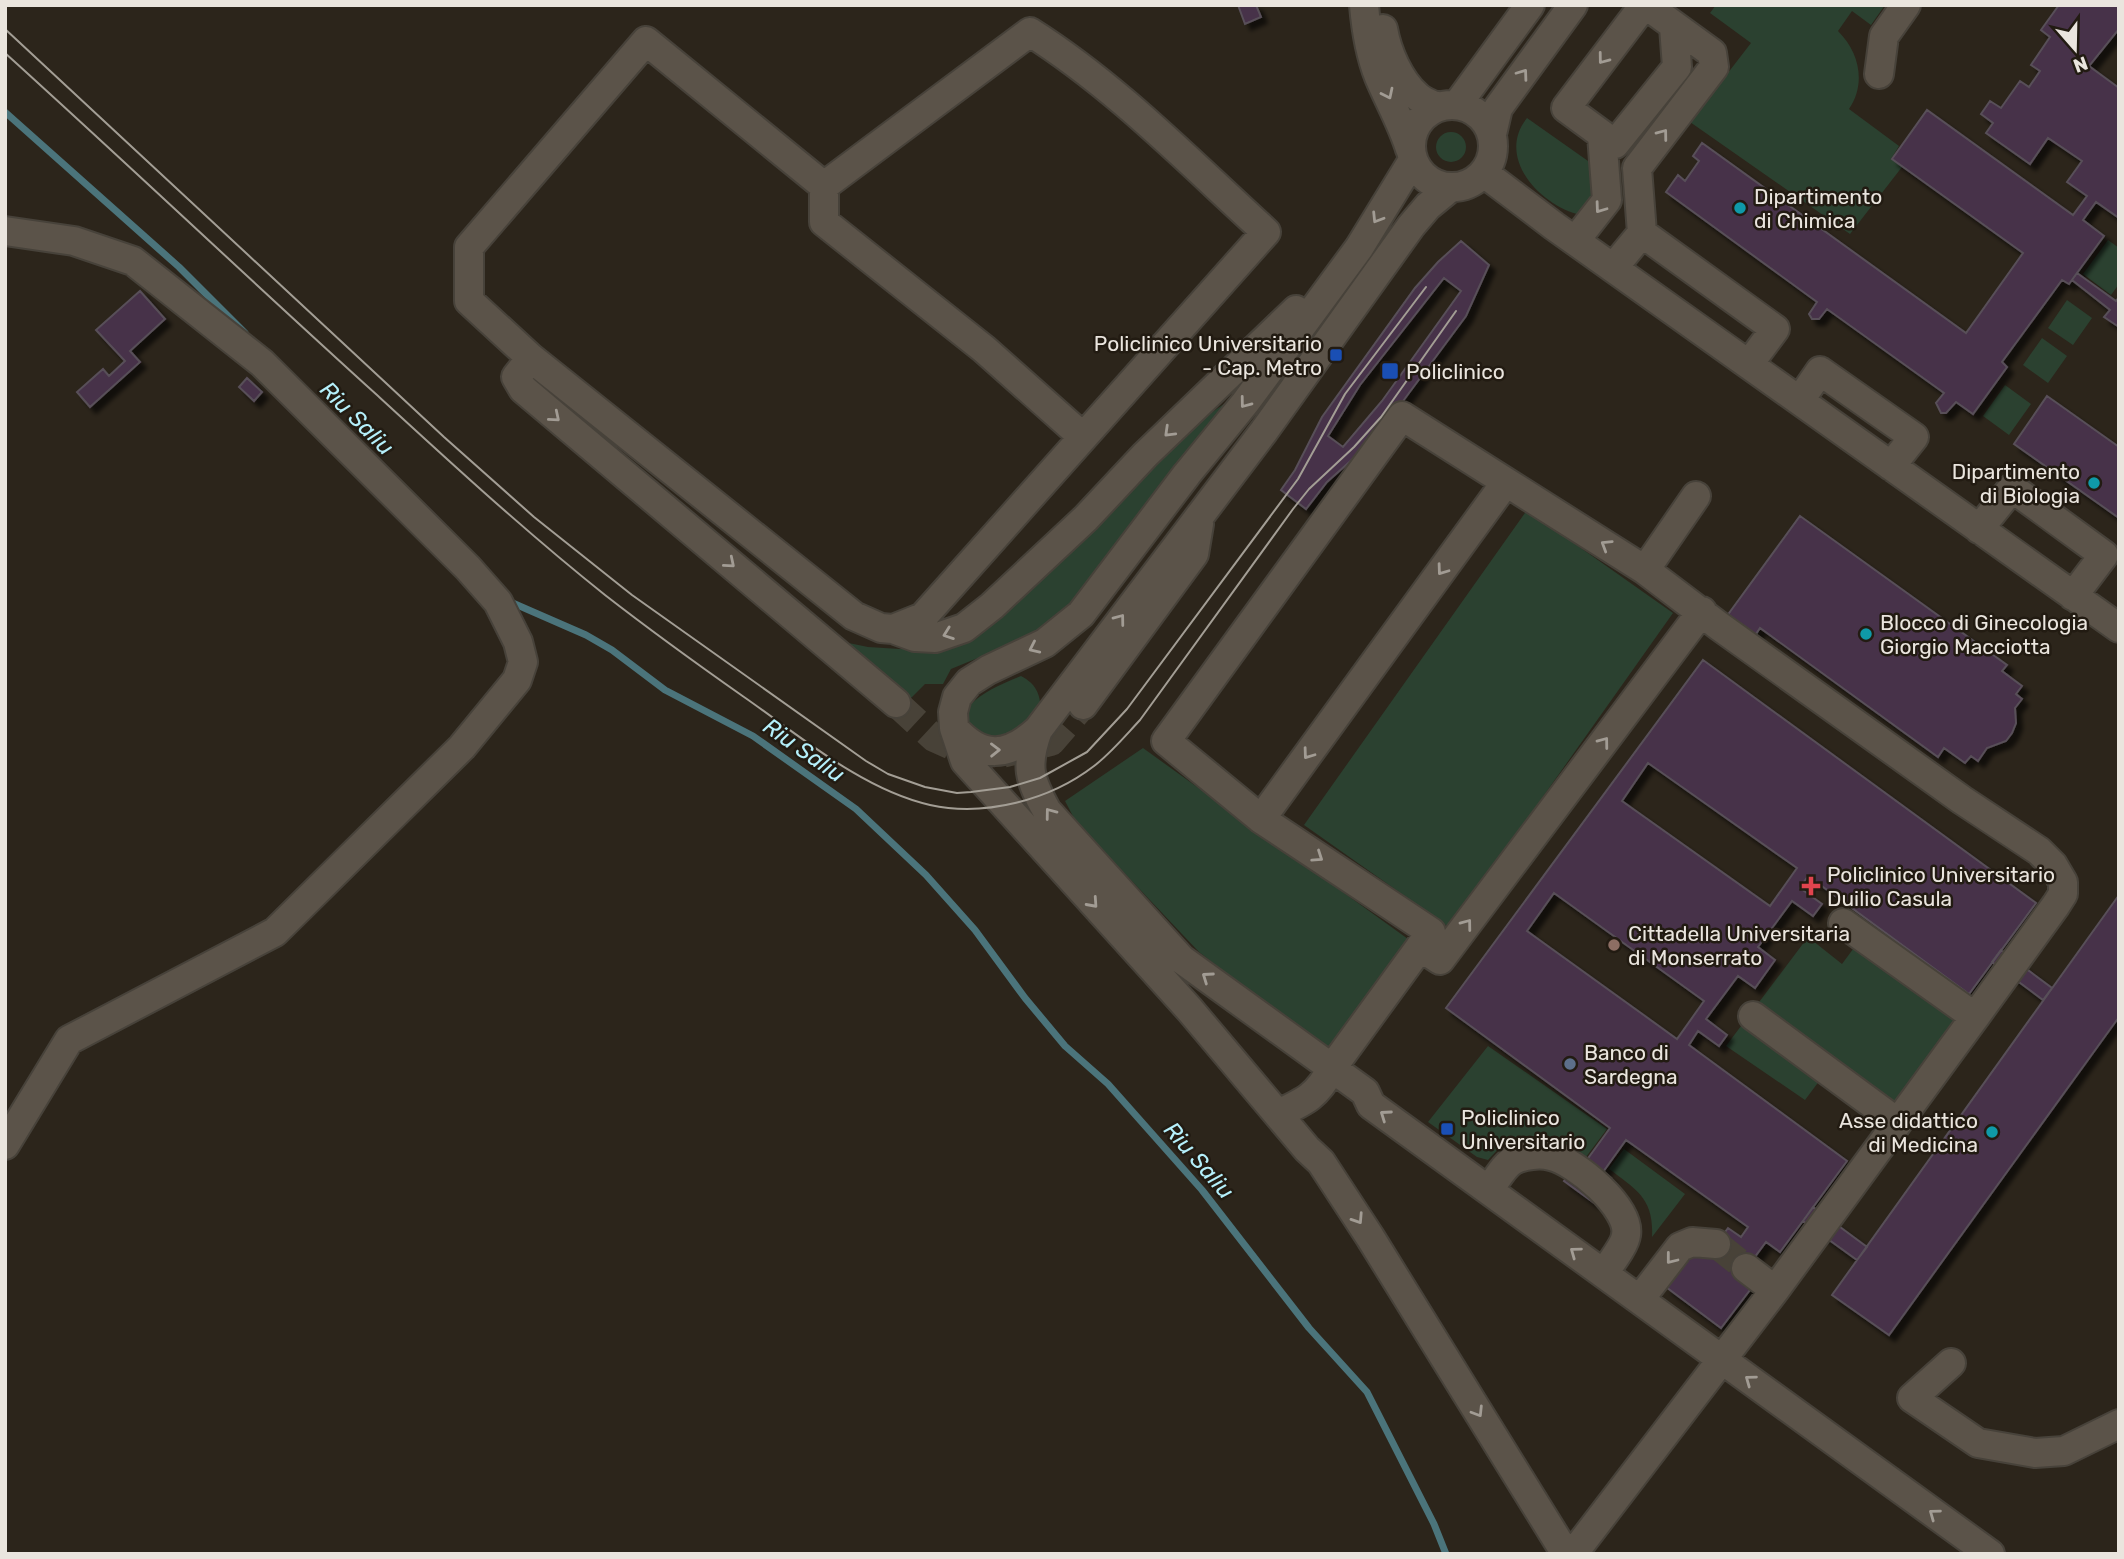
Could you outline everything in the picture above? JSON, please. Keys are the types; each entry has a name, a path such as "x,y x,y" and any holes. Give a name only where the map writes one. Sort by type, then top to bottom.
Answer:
{"street":[{"path":"1364,5 1366,27 1379,77 1404,129 1419,171 1427,179 1450,188"},
{"path":"1383,5 1383,32 1400,73 1417,96 1447,106 1468,108 1478,114 1492,134"},
{"path":"1530,5 1447,106 1425,114 1416,124 1412,136 1412,154 1359,248 1245,403 1187,474 1081,614 1045,643 969,682 957,697 953,712 954,728 965,761 1190,1010 1321,1162 1566,1554"},
{"path":"954,728 964,740 978,749 993,752 1023,743 1038,730 1264,431 1410,226 1428,206 1450,188 1462,186 1484,173 1490,161 1498,108 1573,5"},
{"path":"1613,268 1642,233 1637,168 1714,67 1712,53 1645,5 1566,108 1615,144 1677,67 1674,27"},
{"path":"1879,74 1884,36 1906,5"},
{"path":"824,186 1030,32 1057,49 1114,93 1266,232 923,617 893,629"},
{"path":"824,186 646,41 469,247 469,301 526,363 854,616 881,628 935,639 964,628 992,606 1086,518 1145,455 1359,248"},
{"path":"1575,241 1607,200 1602,135"},
{"path":"1484,173 1575,241 2119,628"},
{"path":"824,186 824,222 984,348 1083,437"},
{"path":"5,231 74,241 134,261 262,363 468,568 498,602 517,642 523,662 517,680 462,747 275,932 69,1040 5,1145"},
{"path":"1642,233 1775,329 1749,364"},
{"path":"526,363 516,377 523,389 896,703"},
{"path":"1278,1114 1308,1100 1322,1087 1332,1069 1431,932 1261,819 1166,741 1402,416 1645,570 1962,800 2039,851 2053,865 2063,882 2063,894 1775,1290 1573,1554"},
{"path":"1261,819 1506,482"},
{"path":"1979,529 2012,488 2104,555 2073,596"},
{"path":"1645,570 1696,496"},
{"path":"1083,705 1194,554 1201,512"},
{"path":"1420,947 1440,960 1702,611"},
{"path":"1038,730 1030,751 1030,771 1035,790 1047,811 1181,959 1365,1092 1371,1105 1990,1554"},
{"path":"1843,923 1975,1017"},
{"path":"1753,1016 1897,1122"},
{"path":"1489,1189 1511,1161 1530,1155 1552,1156 1569,1164 1608,1195 1625,1225 1626,1236 1604,1273"},
{"path":"1640,1300 1680,1247 1692,1242 1716,1244"},
{"path":"1746,1268 1775,1290"},
{"path":"1951,1363 1912,1398 1978,1443 2035,1453 2064,1451 2119,1424"}],"green space":[{"path":"1716,5 1885,5 1871,25 1852,11 1838,31 1851,49 1858,69 1858,89 1849,109 1899,146 1891,159 1902,167 1850,234 1690,122 1751,43 1710,13"},
{"path":"1527,118 1598,168 1601,191 1581,215 1551,202 1527,178 1519,164 1516,149 1518,133"},
{"path":"1451,132 1462,136 1466,147 1462,158 1451,162 1440,158 1436,147 1440,136"},
{"path":"2108,240 2119,248 2119,284 2111,295 2083,274"},
{"path":"2067,300 2092,318 2073,345 2048,328"},
{"path":"2042,338 2067,356 2048,383 2023,365"},
{"path":"2005,385 2031,404 2009,435 1983,416"},
{"path":"1224,404 1230,421 1053,627 951,669 943,684 925,684 910,699 839,641 868,647 900,649 934,646 1199,421"},
{"path":"1527,510 1673,613 1450,928 1304,825"},
{"path":"1021,676 1036,690 1041,710 1020,735 997,743 968,726 968,707 974,701 993,688"},
{"path":"1143,748 1408,939 1328,1052 1199,952 1076,822 1065,801"},
{"path":"1808,937 1842,964 1856,945 1958,1023 1895,1107 1823,1076 1805,1100 1726,1046"},
{"path":"1488,1046 1607,1129 1586,1157 1561,1140 1518,1136 1502,1145 1488,1160 1477,1157 1428,1122"},
{"path":"1624,1149 1685,1194 1652,1237 1647,1204 1635,1190 1609,1169"}],"building":[{"path":"1238,5 1256,5 1261,17 1245,24"},
{"name":"Dipartimento di Chimica","path":"2059,5 2119,5 2119,29 2089,66 2119,88 2119,218 2096,202 2083,220 2104,236 2069,284 2062,280 2002,362 2007,367 1973,414 1956,402 1946,413 1941,413 1936,403 1944,393 1827,309 1819,319 1812,319 1809,314 1817,302 1666,192 1678,175 1685,181 1699,161 1693,156 1702,143 1966,333 2023,253 1892,159 1927,110 2073,215 2087,196 2067,182 2082,161 2048,138 2030,164 1986,133 1993,123 1981,114 1990,101 2001,108 2020,81 2029,87 2040,71 2031,65 2050,37 2041,30"},
{"name":"Policlinico","path":"1461,241 1489,265 1466,316 1389,420 1364,449 1327,482 1306,509 1281,490 1295,470 1322,417 1415,288"},
{"path":"2077,273 2116,301 2119,297 2119,327 2104,317 2110,310 2072,280"},
{"path":"1444,278 1461,291 1382,401 1343,447 1328,436 1360,385"},
{"path":"140,291 165,319 130,351 140,362 90,407 77,392 103,369 109,376 125,361 96,330"},
{"path":"247,378 262,392 254,401 239,387"},
{"name":"Dipartimento di Biologia","path":"2047,396 2119,447 2119,518 2014,444"},
{"name":"Blocco di Ginecologia Giorgio Macciotta","path":"1800,516 2007,665 2002,671 2022,686 2016,694 2022,699 2015,708 2016,723 2006,741 1987,748 1978,761 1971,756 1965,763 1944,748 1938,757 1760,628 1752,640 1724,620"},
{"path":"1703,660 2036,903 1969,994 1808,876 1800,888 1822,904 1813,916 1792,901 1758,947 1775,960 1755,988 1738,976 1706,1019 1727,1035 1719,1046 1698,1031 1689,1045 1847,1161 1780,1252 1766,1242 1740,1277 1753,1286 1721,1328 1666,1287 1697,1246 1708,1255 1728,1228 1741,1237 1748,1227 1626,1140 1603,1172 1611,1178 1593,1202 1564,1181 1582,1157 1586,1161 1610,1128 1446,1008","holes":["1648,763 1797,868 1770,906 1622,801","1554,893 1704,1001 1677,1039 1527,931"]},
{"name":"Asse didattico di Medicina","path":"2119,895 2119,1017 1889,1335 1832,1295"},
{"path":"2001,950 2052,988 2043,1000 1992,962"},
{"path":"1813,1207 1867,1247 1857,1260 1803,1221"}],"waterway":[{"name":"Riu Saliu","path":"5,112 179,267 245,333"},
{"name":"Riu Saliu","path":"508,601 586,635 612,650 665,690 753,736 856,809 926,875 975,930 1025,998 1065,1046 1108,1084 1202,1190 1309,1328 1367,1392 1434,1524 1446,1554"}],"tunnel":[{"path":"896,703 934,738 981,759 1051,742 1083,705"},
{"path":"1716,1244 1746,1268"}],"tram line":[{"path":"5,29 444,437 534,517 632,595 866,761 888,774 925,787 957,793 1010,787 1040,778 1087,752 1127,709 1298,479 1345,394 1426,287"},
{"path":"5,53 433,446 576,571 674,647 833,760 881,787 930,805 973,809 1016,803 1058,788 1077,778 1106,756 1140,720 1309,489 1354,447 1381,417 1456,311"}],"place":[{"name":"Dipartimento di Chimica","path":"1740,208"},
{"name":"Policlinico Universitario - Cap. Metro","path":"1336,355"},
{"name":"Policlinico","path":"1390,371"},
{"name":"Dipartimento di Biologia","path":"2094,483"},
{"name":"Blocco di Ginecologia Giorgio Macciotta","path":"1866,634"},
{"name":"Policlinico Universitario Duilio Casula","path":"1811,886"},
{"name":"Cittadella Universitaria di Monserrato","path":"1614,945"},
{"name":"Banco di Sardegna","path":"1570,1064"},
{"name":"Policlinico Universitario","path":"1447,1129"},
{"name":"Asse didattico di Medicina","path":"1992,1132"}]}
